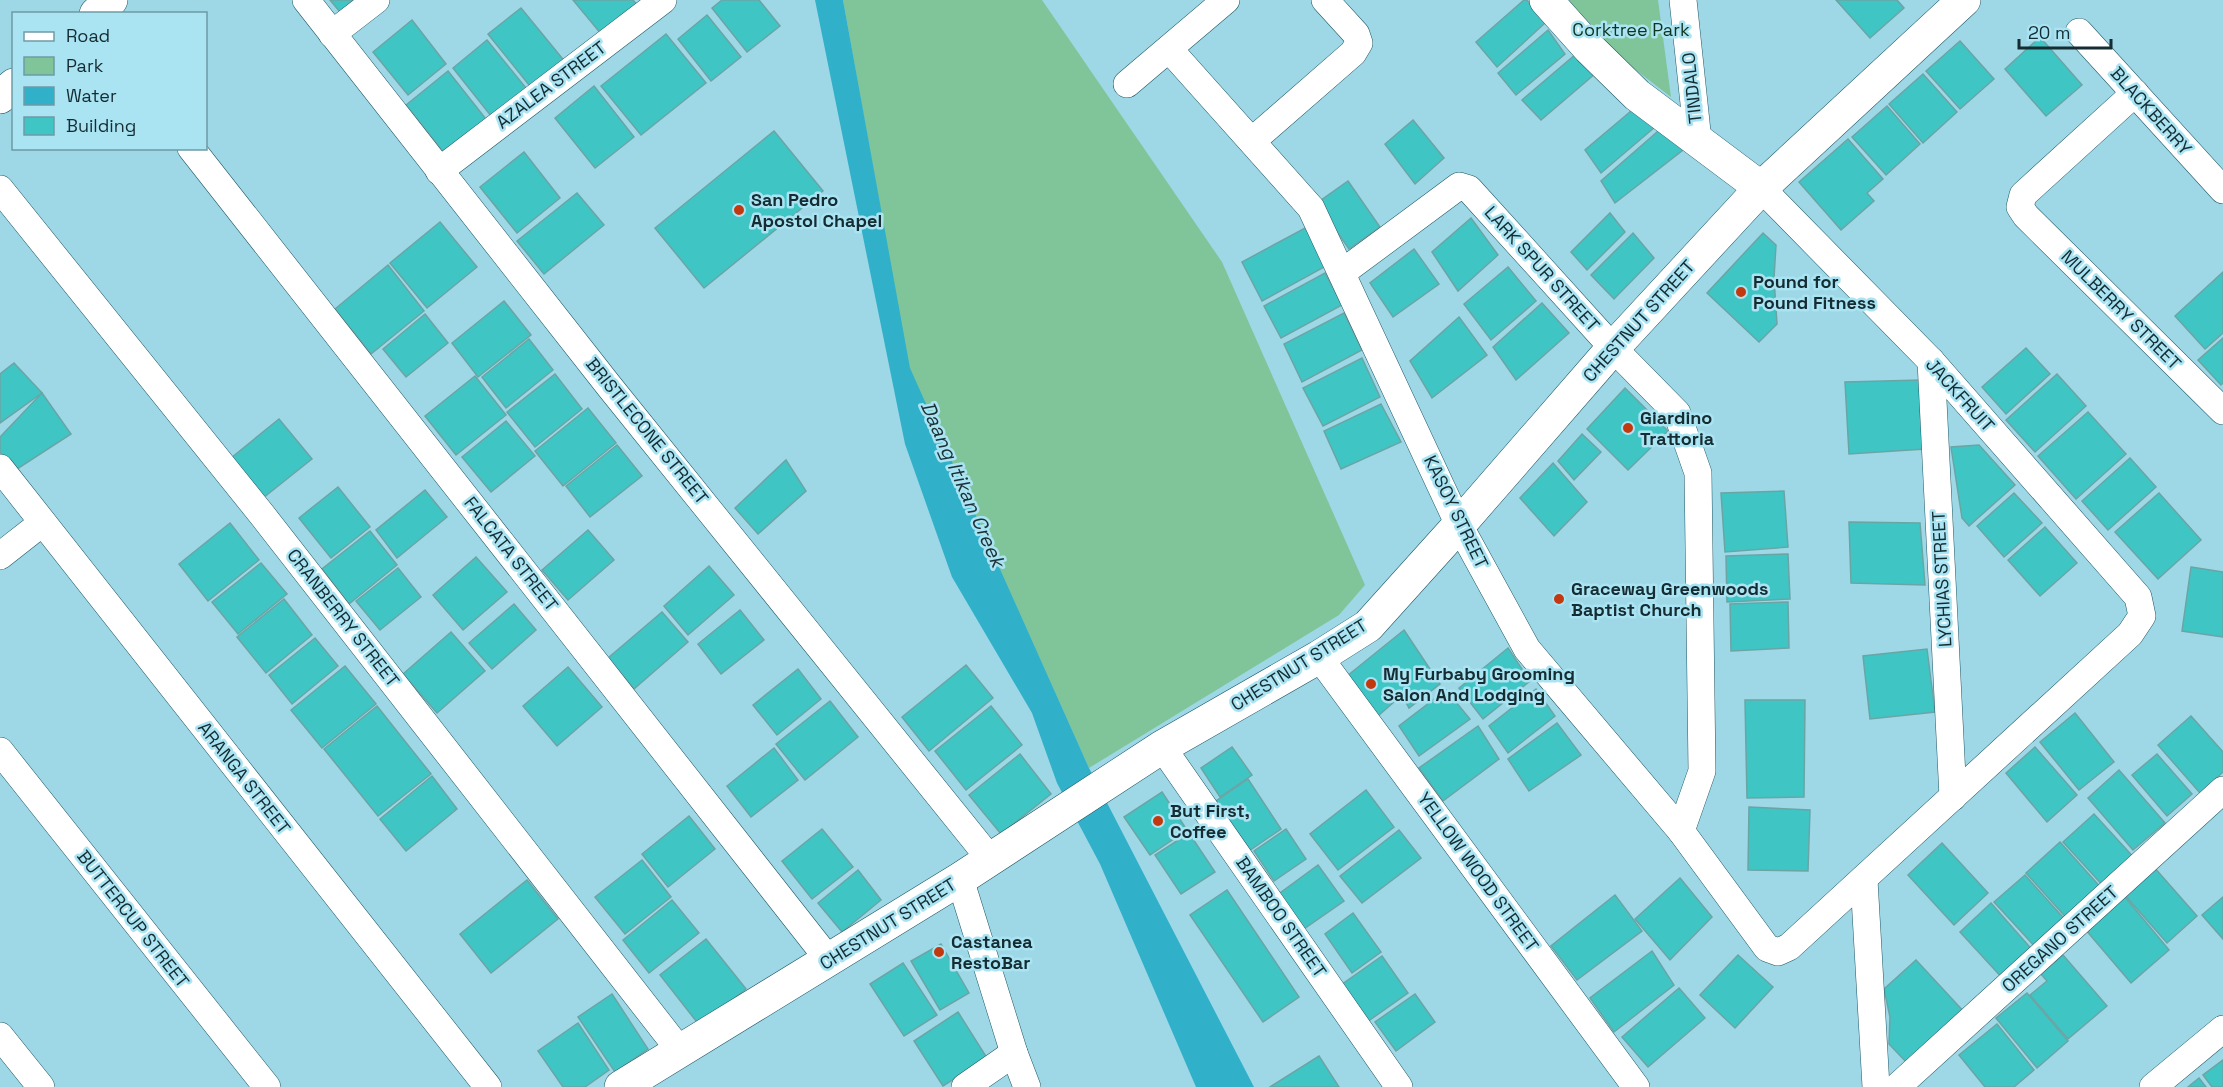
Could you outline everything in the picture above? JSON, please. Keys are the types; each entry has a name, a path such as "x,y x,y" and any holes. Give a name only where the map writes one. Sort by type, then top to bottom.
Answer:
{"street":[{"path":"98,12 111,0"},
{"name":"BRISTLECONE STREET","path":"306,0 439,171 991,860"},
{"path":"332,34 376,0"},
{"name":"AZALEA STREET","path":"439,171 663,0"},
{"path":"1127,84 1226,0"},
{"path":"1252,141 1353,53 1359,43 1356,34 1325,0"},
{"path":"1546,0 1636,95 1761,188"},
{"name":"TINDALO","path":"1683,0 1698,141"},
{"name":"CHESTNUT STREET","path":"621,1087 991,860 1162,747 1319,657 1368,626 1613,348 1761,188 1964,0"},
{"name":"BLACKBERRY","path":"2079,32 2223,190"},
{"name":"KASOY STREET","path":"1169,49 1311,208 1459,525 1527,649 1682,831 1767,948 1778,952 1789,947 1864,880"},
{"path":"0,97 12,87"},
{"name":"MULBERRY STREET","path":"2135,93 2023,195 2020,207 2026,216 2223,411"},
{"name":"FALCATA STREET","path":"193,150 829,960"},
{"name":"LARK SPUR STREET","path":"1342,272 1459,186 1469,189 1613,348 1677,413 1698,473 1702,771 1682,831"},
{"name":"JACKFRUIT","path":"1761,188 1931,361 2138,597 2142,616 2130,634 1953,797"},
{"name":"CRANBERRY STREET","path":"0,189 270,526 681,1052"},
{"name":"LYCHIAS STREET","path":"1931,361 1953,797"},
{"name":"ARANGA STREET","path":"0,468 488,1087"},
{"path":"0,556 42,523"},
{"name":"YELLOW WOOD STREET","path":"1319,657 1636,1087"},
{"name":"BAMBOO STREET","path":"1162,747 1399,1087"},
{"name":"BUTTERCUP STREET","path":"0,751 267,1087"},
{"name":"OREGANO STREET","path":"1897,1087 2223,790"},
{"path":"1876,1087 1864,880 1953,797"},
{"path":"960,879 1014,1053 1027,1087"},
{"path":"2153,1087 2223,1029"},
{"path":"0,1035 41,1087"},
{"path":"965,1087 1014,1053"}],"green space":[{"path":"843,0 1042,0 1222,262 1365,585 1339,615 1089,768 909,368"},
{"name":"Corktree Park","path":"1559,0 1658,0 1671,97 1594,38"}],"water":[{"path":"815,0 843,0 910,368 1089,768 1254,1087 1196,1087 1100,864 1057,783 1032,713 952,577 905,444"}],"building":[{"path":"330,0 354,0 340,12"},
{"path":"573,0 633,0 638,6 602,35"},
{"path":"722,0 759,0 780,26 747,52 712,8"},
{"path":"1524,0 1527,0 1545,23 1497,67 1476,42"},
{"path":"1836,0 1897,0 1904,8 1870,38"},
{"path":"521,8 566,63 533,90 488,34"},
{"path":"707,15 741,57 711,81 678,39"},
{"path":"412,20 446,64 408,95 373,52"},
{"path":"1548,30 1565,54 1516,95 1498,73"},
{"path":"666,34 706,83 641,135 601,86"},
{"path":"2040,37 2082,85 2046,116 2005,69"},
{"path":"487,40 530,93 495,121 453,68"},
{"path":"1960,41 1994,79 1960,109 1926,71"},
{"path":"1576,54 1596,73 1541,120 1522,100"},
{"path":"448,71 489,123 448,158 406,105"},
{"path":"1923,74 1957,112 1923,143 1889,104"},
{"path":"594,86 634,137 595,168 555,118"},
{"path":"1637,106 1655,127 1601,173 1585,150"},
{"path":"1887,106 1920,144 1886,175 1852,137"},
{"path":"1413,120 1444,158 1415,184 1385,144"},
{"path":"1665,125 1683,150 1615,203 1601,181"},
{"name":"San Pedro Apostol Chapel","path":"774,131 823,191 704,288 655,228"},
{"path":"1848,139 1883,179 1867,193 1874,201 1841,230 1799,182"},
{"path":"524,152 560,198 517,233 480,187"},
{"path":"1348,181 1380,227 1349,249 1317,203"},
{"path":"577,193 604,225 544,274 517,241"},
{"path":"1610,213 1625,232 1587,270 1571,252"},
{"path":"1471,218 1498,255 1458,291 1432,252"},
{"path":"440,222 477,267 427,308 390,263"},
{"path":"1307,227 1326,266 1262,301 1242,262"},
{"path":"1633,233 1654,258 1614,299 1591,275"},
{"path":"1763,233 1776,245 1774,278 1777,324 1759,342 1707,293"},
{"path":"1414,249 1439,284 1393,317 1370,283"},
{"path":"388,265 424,311 371,354 335,309"},
{"path":"1508,267 1536,301 1491,340 1464,304"},
{"path":"2223,272 2223,333 2205,349 2175,316"},
{"path":"1325,273 1342,305 1281,338 1264,306"},
{"path":"504,301 531,335 478,377 452,343"},
{"path":"1542,303 1569,333 1516,380 1493,347"},
{"path":"1344,313 1362,350 1302,382 1284,344"},
{"path":"425,314 448,343 406,377 383,349"},
{"path":"1459,317 1487,355 1432,398 1410,361"},
{"path":"2223,338 2223,383 2221,385 2198,360"},
{"path":"529,339 553,370 506,408 482,377"},
{"path":"2026,348 2050,374 2006,414 1982,387"},
{"path":"1362,358 1380,397 1323,426 1303,388"},
{"path":"14,363 42,393 0,423 0,374"},
{"path":"555,374 582,409 535,447 507,412"},
{"path":"2057,374 2086,406 2035,452 2006,420"},
{"path":"475,376 506,415 456,455 425,416"},
{"path":"1921,380 1925,449 1849,454 1845,382"},
{"path":"1625,388 1668,431 1628,470 1587,429"},
{"path":"42,393 71,434 14,471 0,452 0,437"},
{"path":"1381,404 1401,442 1341,469 1324,431"},
{"path":"588,408 616,443 563,486 535,451"},
{"path":"2088,412 2126,454 2076,499 2038,456"},
{"path":"279,419 312,459 263,498 231,458"},
{"path":"506,421 535,456 491,492 462,457"},
{"path":"1582,434 1601,452 1574,480 1558,461"},
{"path":"617,445 642,476 590,517 566,486"},
{"path":"1979,445 2015,485 1969,526 1962,518 1951,447"},
{"path":"2130,458 2156,487 2108,530 2082,501"},
{"path":"786,460 806,491 758,534 735,508"},
{"path":"1553,463 1587,502 1554,536 1520,498"},
{"path":"338,487 370,527 331,558 299,518"},
{"path":"425,490 447,517 397,558 376,530"},
{"path":"1784,491 1788,547 1725,552 1721,493"},
{"path":"2014,493 2042,523 2004,557 1977,526"},
{"path":"2159,493 2201,540 2158,579 2115,532"},
{"path":"1849,522 1920,523 1925,585 1851,583"},
{"path":"230,523 259,560 208,601 179,564"},
{"path":"2045,527 2077,563 2040,596 2008,560"},
{"path":"588,530 614,560 568,600 542,570"},
{"path":"370,531 397,565 349,604 322,569"},
{"path":"1788,554 1790,599 1727,602 1726,556"},
{"path":"476,557 507,592 463,630 433,595"},
{"path":"261,563 287,594 238,634 212,602"},
{"path":"709,566 734,595 688,635 664,606"},
{"path":"2191,567 2223,572 2223,637 2182,631"},
{"path":"398,568 421,597 380,630 356,601"},
{"path":"284,599 312,635 266,673 237,637"},
{"path":"1788,602 1789,648 1731,651 1730,604"},
{"path":"514,604 536,630 492,669 469,643"},
{"path":"740,610 764,640 721,674 698,644"},
{"path":"662,612 688,642 634,689 608,658"},
{"path":"1404,630 1440,684 1409,708 1402,695 1378,716 1347,676"},
{"path":"451,632 485,671 437,713 403,674"},
{"path":"315,638 338,666 292,704 269,675"},
{"path":"1508,648 1530,681 1483,719 1459,688"},
{"path":"1927,649 1935,712 1870,719 1863,656"},
{"path":"966,665 993,698 929,751 902,717"},
{"path":"345,666 376,704 322,748 291,710"},
{"path":"568,667 602,707 557,746 523,706"},
{"path":"798,669 821,699 777,735 753,705"},
{"path":"1536,689 1555,716 1508,753 1489,726"},
{"path":"1446,690 1470,719 1419,756 1399,726"},
{"path":"1745,700 1805,700 1804,797 1747,798"},
{"path":"830,701 858,737 805,780 776,744"},
{"path":"377,706 431,774 378,816 324,749"},
{"path":"991,706 1022,745 966,790 935,751"},
{"path":"2075,713 2114,762 2079,790 2040,742"},
{"path":"2191,716 2223,752 2223,772 2200,793 2158,745"},
{"path":"1557,723 1581,755 1529,791 1508,759"},
{"path":"1478,726 1499,759 1443,801 1419,768"},
{"path":"1232,747 1252,775 1220,797 1201,768"},
{"path":"2035,747 2077,795 2047,822 2006,773"},
{"path":"774,748 798,780 751,817 727,786"},
{"path":"1020,754 1051,794 1001,834 969,795"},
{"path":"2157,754 2192,794 2167,816 2132,775"},
{"path":"2119,770 2165,823 2133,850 2088,798"},
{"path":"432,776 457,809 406,851 380,819"},
{"path":"1248,779 1281,829 1249,851 1216,801"},
{"path":"1366,790 1394,827 1338,870 1310,834"},
{"path":"1162,792 1187,830 1150,855 1124,817"},
{"path":"1749,807 1810,810 1808,871 1748,870"},
{"path":"2094,814 2137,861 2106,889 2063,842"},
{"path":"689,816 715,849 668,887 642,854"},
{"path":"822,829 853,867 812,899 782,861"},
{"path":"1286,829 1306,859 1274,881 1254,851"},
{"path":"1399,830 1421,858 1362,903 1340,876"},
{"path":"1189,833 1215,872 1181,894 1155,855"},
{"path":"2060,842 2104,891 2070,922 2026,873"},
{"path":"1942,843 1988,893 1954,925 1908,875"},
{"path":"642,860 671,897 625,934 595,897"},
{"path":"1318,865 1344,901 1301,931 1276,896"},
{"path":"2153,866 2197,916 2167,943 2123,893"},
{"path":"858,870 881,900 842,932 818,903"},
{"path":"2025,875 2069,924 2039,951 1994,902"},
{"path":"1680,878 1712,917 1670,960 1635,919"},
{"path":"527,880 558,919 491,973 460,934"},
{"path":"1227,890 1299,997 1263,1022 1190,915"},
{"path":"2120,891 2169,950 2131,983 2085,929"},
{"path":"1615,895 1642,931 1577,980 1551,946"},
{"path":"2223,897 2223,939 2202,915"},
{"path":"672,900 699,933 649,973 623,940"},
{"path":"1991,903 2035,953 2005,981 1960,932"},
{"path":"1353,913 1381,952 1352,973 1325,934"},
{"path":"706,939 746,989 700,1026 660,975"},
{"path":"941,944 969,993 940,1010 911,961"},
{"path":"1652,951 1674,985 1614,1032 1590,998"},
{"path":"1738,955 1773,987 1735,1028 1700,995"},
{"path":"2063,955 2107,1006 2068,1039 2030,995 2047,981 2041,974"},
{"path":"1382,956 1408,993 1367,1022 1341,985"},
{"path":"1916,960 1966,1014 1910,1066 1889,1044 1890,1017 1884,989"},
{"path":"903,963 937,1015 904,1036 870,984"},
{"path":"1679,988 1705,1018 1648,1067 1622,1037"},
{"path":"2027,993 2068,1041 2037,1068 1996,1018"},
{"path":"612,994 648,1049 615,1072 578,1017"},
{"path":"1415,994 1435,1022 1396,1051 1375,1022"},
{"path":"958,1012 987,1058 943,1086 914,1041"},
{"path":"578,1023 609,1070 585,1087 563,1087 538,1051"},
{"path":"1997,1024 2034,1070 2014,1087 1985,1087 1959,1055"},
{"path":"1319,1056 1339,1087 1270,1087"},
{"path":"2223,1060 2223,1087 2212,1087 2203,1075"},
{"path":"2199,1078 2206,1087 2188,1087"}],"place":[{"name":"San Pedro Apostol Chapel","path":"739,210"},
{"name":"Pound for Pound Fitness","path":"1741,292"},
{"name":"Giardino Trattoria","path":"1628,428"},
{"name":"Graceway Greenwoods Baptist Church","path":"1559,599"},
{"name":"My Furbaby Grooming Salon And Lodging","path":"1371,684"},
{"name":"But First, Coffee","path":"1158,821"},
{"name":"Castanea RestoBar","path":"939,952"}],"water label":[{"name":"Daang Itikan Creek","path":"963,484"}]}
